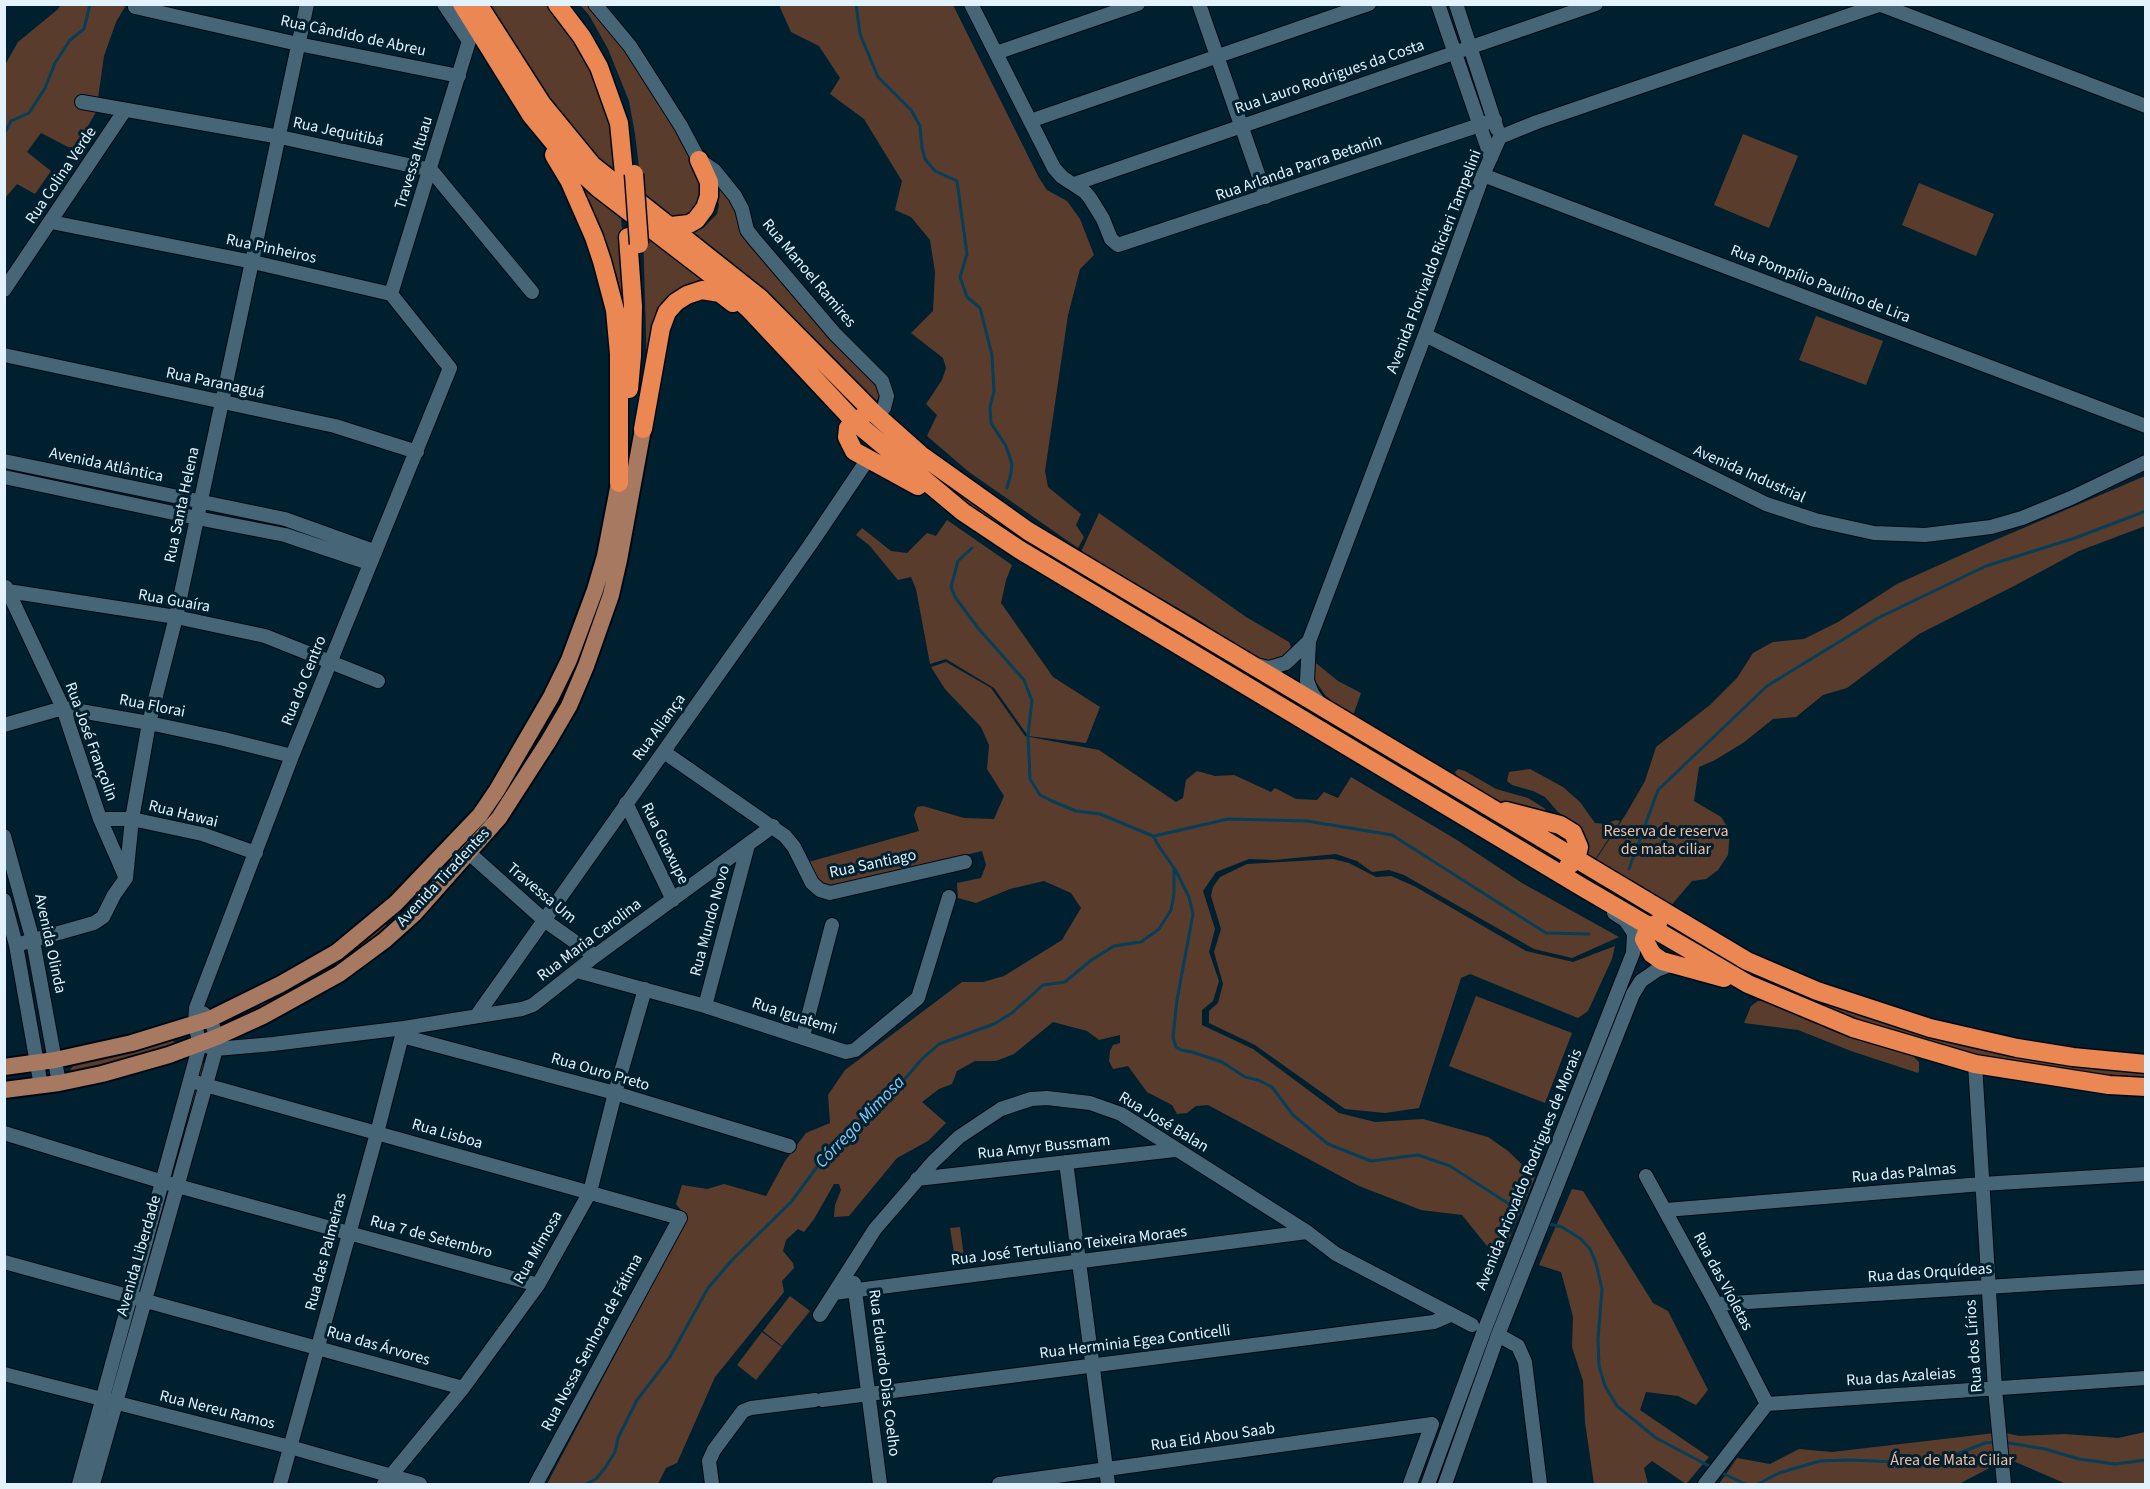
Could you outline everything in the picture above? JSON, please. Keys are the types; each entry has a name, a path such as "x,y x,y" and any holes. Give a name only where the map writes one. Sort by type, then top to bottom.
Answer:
{"highway":[{"path":"462,4 531,114 569,180 603,261 618,334 620,483"},
{"path":"480,4 542,104 592,165 760,298 864,418 921,455 1028,531 1747,961"},
{"path":"557,4 582,37 599,67 619,123 629,174"},
{"path":"572,4 593,34 608,62 627,122 633,241 633,306 632,356 620,483"},
{"path":"531,114 569,161 597,188 709,273 750,310 781,344"},
{"path":"671,226 689,224 696,220 705,208 709,196 708,182 699,160"},
{"path":"633,241 643,306 644,429"},
{"path":"644,429 662,328 667,312 687,295 702,290 720,293 864,418 963,512"},
{"path":"864,418 848,428 846,436 854,451 963,512 1020,550 1748,984 1853,1028 1975,1064 2109,1085 2145,1086"},
{"path":"1529,854 1559,866 1570,865 1575,860"},
{"path":"1748,984 1662,961 1648,949 1644,939 1649,927 1654,923 1665,924 1826,994 1930,1028 2017,1048 2084,1059 2145,1064"}],"main road":[{"name":"Avenida Tiradentes","path":"4,1066 55,1060 154,1038 200,1017 254,999 337,952 387,912 448,851 480,815 551,697 569,660 595,590 612,558 644,429"},
{"name":"Avenida Tiradentes","path":"4,1090 60,1083 211,1043 339,974 400,927 499,818 569,706 608,603 620,483"},
{"path":"514,761 530,771"},
{"path":"448,851 465,858"},
{"path":"387,912 400,927"}],"street":[{"name":"Rua Santa Helena","path":"16,945 94,923 103,917 126,878 132,819 149,723 176,617 307,4"},
{"name":"Travessa Ituau","path":"391,294 469,41 444,4"},
{"name":"Rua Manoel Ramires","path":"595,4 630,46 681,126 699,160 714,170 735,196 742,209 747,230 835,333 882,381 887,396 884,408 864,418"},
{"path":"971,4 1053,168 1074,184"},
{"path":"996,53 1138,4"},
{"path":"1199,4 1266,197"},
{"path":"1029,121 1369,4"},
{"path":"1438,4 1491,158"},
{"path":"1456,4 1500,137"},
{"name":"Rua Lauro Rodrigues da Costa","path":"1074,184 1596,4"},
{"path":"1881,5 2145,106"},
{"name":"Avenida Florivaldo Ricieri Tampelini","path":"1326,710 1312,693 1307,681 1309,641 1483,175 1500,137 1537,122 1881,5"},
{"name":"Rua Cândido de Abreu","path":"135,7 298,44 459,76"},
{"name":"Rua Jequitibá","path":"82,102 280,137 431,170"},
{"name":"Rua Colina Verde","path":"4,290 125,110"},
{"name":"Rua Arlanda Parra Betanin","path":"1074,184 1090,198 1114,243 1118,245 1495,120"},
{"path":"431,170 532,292"},
{"name":"Rua Pompílio Paulino de Lira","path":"1483,175 2145,426"},
{"name":"Rua Pinheiros","path":"51,222 253,262 391,294"},
{"name":"Rua do Centro","path":"200,1017 292,756 450,368 391,294"},
{"name":"Avenida Industrial","path":"1425,335 1766,504 1830,524 1874,533 1926,535 1991,527 2022,519 2145,462"},
{"name":"Rua Paranaguá","path":"4,355 335,426 417,452"},
{"name":"Rua Aliança","path":"477,1015 810,545 868,459"},
{"name":"Avenida Atlântica","path":"4,461 285,519 372,557"},
{"path":"4,477 285,535 372,557"},
{"name":"Rua Guaíra","path":"6,588 176,617 266,636 378,681"},
{"name":"Rua José Françolin","path":"6,588 63,708 100,819 126,878"},
{"name":"Avenida Florivaldo Ricieri Tampelini","path":"1242,660 1261,667 1277,667 1295,656 1309,641"},
{"name":"Rua Florai","path":"4,725 63,708 149,723 292,756"},
{"name":"Rua Santiago","path":"664,752 773,826 794,847 812,883 820,890 830,893 965,862"},
{"name":"Rua Guaxupe","path":"626,803 673,900"},
{"name":"Rua Hawai","path":"100,819 132,819 202,834 256,853"},
{"name":"Rua Maria Carolina","path":"211,1043 403,1032 533,1005 595,956 773,826"},
{"name":"Avenida Olinda","path":"4,836 33,941 60,1083"},
{"name":"Rua Mundo Novo","path":"705,1006 748,845"},
{"name":"Travessa Um","path":"465,858 544,920 595,956"},
{"name":"Avenida Ariovaldo Rodrigues de Morais","path":"1444,1485 1498,1335 1536,1219 1633,953 1634,933 1625,920 1585,893 1582,887"},
{"path":"5,901 22,897"},
{"name":"Rua Iguatemi","path":"577,971 705,1006 803,1036 846,1052 855,1050 918,998 923,988 949,897"},
{"name":"Avenida Olinda","path":"5,901 16,945 41,1086"},
{"path":"803,1036 832,925"},
{"name":"Avenida Ariovaldo Rodrigues de Morais","path":"1428,1485 1484,1331 1536,1219 1633,994 1641,981 1657,970 1673,964"},
{"name":"Rua Mimosa","path":"388,1481 464,1388 538,1285 590,1192 645,989"},
{"path":"200,1017 211,1043"},
{"name":"Rua Ouro Preto","path":"403,1032 789,1146"},
{"name":"Rua das Palmeiras","path":"280,1485 403,1032"},
{"name":"Avenida Liberdade","path":"93,1485 116,1402 131,1296 190,1081 211,1043"},
{"name":"Avenida Liberdade","path":"79,1485 102,1399 145,1300 206,1084 211,1043"},
{"name":"Rua dos Lírios","path":"1975,1064 1995,1389 2004,1485"},
{"name":"Rua Lisboa","path":"190,1081 680,1218"},
{"name":"Rua José Balan","path":"820,1315 875,1229 917,1179 959,1137 982,1120 1014,1103 1047,1098 1077,1100 1121,1114 1307,1232 1336,1254 1472,1325"},
{"path":"4,1134 163,1182"},
{"name":"Rua Amyr Bussmam","path":"917,1179 1175,1150"},
{"path":"1066,1162 1108,1478"},
{"name":"Rua das Palmas","path":"1666,1210 1982,1184 2145,1174"},
{"name":"Rua das Violetas","path":"1647,1176 1767,1404"},
{"name":"Rua 7 de Setembro","path":"163,1182 538,1285"},
{"name":"Rua Nossa Senhora de Fátima","path":"536,1485 680,1218"},
{"name":"Rua José Tertuliano Teixeira Moraes","path":"834,1293 1307,1232"},
{"path":"4,1262 131,1296"},
{"name":"Rua Eduardo Dias Coelho","path":"852,1266 880,1485"},
{"name":"Rua das Orquídeas","path":"1716,1304 2145,1278"},
{"name":"Rua das Árvores","path":"131,1296 464,1388"},
{"name":"Rua Herminia Egea Conticelli","path":"712,1485 709,1461 714,1450 744,1412 751,1408 1434,1322 1450,1314"},
{"path":"1498,1335 1518,1346 1525,1362 1540,1485"},
{"name":"Rua Nereu Ramos","path":"4,1374 290,1447 388,1481 420,1485"},
{"name":"Rua das Azaleias","path":"1767,1404 2145,1378"},
{"path":"1708,1480 1767,1404"},
{"name":"Rua Eid Abou Saab","path":"999,1485 1108,1478 1432,1424 1410,1485"}],"green space":[{"path":"61,5 126,5 116,22 104,56 96,112 74,150 41,133 27,152 51,171 35,194 17,184 5,198 5,65 18,42"},
{"path":"487,5 550,5 594,65 612,130 614,175 576,141"},
{"path":"580,5 591,5 622,43 690,153 705,192 696,213 672,220 643,200 629,101 608,49 589,15"},
{"path":"779,5 953,5 1039,178 1047,190 1067,201 1080,219 1094,255 1080,269 1068,315 1045,471 1048,487 1081,514 1076,525 1084,537 1078,548 969,472 927,436 937,415 926,404 942,380 946,368 943,358 911,333 933,311 935,272 930,240 911,217 895,210 902,181 864,119 830,94 840,78 819,46 791,32"},
{"path":"1743,134 1798,156 1769,228 1714,205"},
{"path":"1919,183 1994,214 1976,256 1902,225"},
{"path":"719,186 728,192 749,243 830,340 877,386 880,394 874,406 690,233 703,228 717,214 719,205 716,190"},
{"path":"582,187 621,219 626,276 627,331 617,276"},
{"path":"643,231 714,283 676,292 647,368"},
{"path":"1816,316 1883,341 1866,385 1799,360"},
{"path":"917,463 1560,858 1551,856 1430,789 965,506"},
{"name":"Reserva de reserva de mata ciliar","path":"2145,476 2145,526 2079,551 1919,634 1847,688 1823,695 1796,717 1773,719 1743,743 1699,767 1694,801 1721,817 1730,831 1728,855 1718,870 1706,879 1692,881 1669,908 1595,861 1645,781 1656,747 1710,705 1737,678 1753,653 1773,642 1804,639 1838,622 1897,584"},
{"path":"1099,513 1246,617 1289,642 1291,647 1288,653 1272,661 1257,658 1197,619 1081,552"},
{"path":"947,520 1012,565 1001,603 1053,677 1100,707 1086,743 1028,736 994,688 946,659 930,664 916,589 911,577 898,580 869,545 856,535 862,528 891,551 907,553 927,533 936,536"},
{"path":"1311,659 1338,681 1361,693 1353,716 1325,695 1316,682"},
{"path":"946,662 991,688 1025,736 1099,750 1176,802 1183,798 1186,780 1197,771 1215,776 1234,775 1271,792 1275,788 1296,799 1317,800 1324,792 1338,798 1351,777 1457,840 1522,883 1619,937 1572,958 1534,949 1404,875 1389,870 1372,872 1357,861 1336,854 1274,860 1249,859 1216,872 1203,891 1215,929 1209,952 1219,981 1213,1001 1202,1010 1202,1025 1253,1049 1339,1113 1375,1122 1423,1119 1488,1137 1508,1151 1535,1177 1503,1254 1487,1246 1462,1215 1421,1210 1359,1186 1208,1105 1196,1106 1187,1113 1177,1114 1172,1105 1147,1092 1128,1066 1113,1069 1109,1061 1110,1051 1113,1045 1120,1043 1120,1035 1099,1040 1087,1031 1053,1022 1014,1054 996,1061 975,1061 957,1071 952,1084 939,1089 922,1102 946,1123 928,1141 897,1158 849,1216 834,1217 835,1205 841,1190 839,1184 834,1184 804,1232 798,1229 786,1240 783,1251 793,1263 794,1268 782,1281 784,1292 715,1377 677,1463 666,1468 658,1484 547,1484 687,1218 676,1204 682,1185 707,1189 724,1184 766,1196 785,1161 806,1133 830,1123 828,1095 845,1070 962,982 983,982 1004,976 1062,940 1081,908 1071,893 1044,881 1010,889 976,903 958,898 957,883 981,878 986,865 982,851 828,888 820,884 805,863 919,831 914,815 917,807 923,806 964,818 994,819 1004,796 987,769 989,745 981,727 945,689 931,667"},
{"path":"1458,769 1496,789 1528,798 1544,808 1553,818 1516,810 1497,801 1457,776 1455,772"},
{"path":"1530,769 1563,787 1580,802 1595,823 1620,821 1594,861 1584,856 1587,846 1586,836 1578,825 1558,812 1545,797 1507,781 1509,772"},
{"path":"1333,859 1349,863 1376,877 1391,876 1414,886 1526,951 1573,962 1615,946 1612,959 1588,1011 1578,1018 1470,974 1461,978 1419,1108 1385,1113 1345,1109 1255,1045 1209,1023 1209,1011 1218,1003 1223,984 1214,952 1221,929 1211,896 1213,887 1220,877 1247,864"},
{"path":"385,922 387,927 337,964 332,971 260,1009 260,1003"},
{"path":"1670,929 1747,972 1822,1000 2145,1070 2145,1080 2053,1070 1954,1051 1907,1039 1769,988"},
{"path":"1476,996 1572,1033 1545,1103 1449,1066"},
{"path":"1758,1001 1766,1001 1909,1052 1919,1062 1919,1071 1918,1073 1851,1051 1798,1030 1744,1023 1751,1006"},
{"path":"170,1040 175,1042 172,1047 75,1072 70,1070 74,1065"},
{"path":"202,1062 205,1064 174,1181 169,1176"},
{"path":"1572,1189 1583,1191 1653,1303 1668,1311 1708,1390 1696,1405 1678,1396 1646,1392 1640,1410 1709,1457 1686,1484 1652,1461 1644,1468 1648,1484 1594,1484 1585,1422 1583,1381 1572,1347 1573,1317 1561,1272 1539,1265"},
{"path":"960,1227 965,1264 956,1265 950,1228"},
{"path":"790,1296 810,1311 782,1346 763,1331"},
{"path":"762,1332 782,1347 756,1380 737,1365"},
{"path":"1489,1340 1440,1484 1432,1484 1486,1341"},
{"name":"Área de Mata Ciliar","path":"2002,1432 2019,1436 2065,1434 2118,1438 2145,1432 2145,1484 2064,1483 2004,1457"},
{"name":"Área de Mata Ciliar","path":"1995,1433 1997,1464 1959,1484 1719,1484 1737,1458 1770,1464 1799,1449 1832,1452"}],"waterway":[{"path":"4,134 11,121 29,113 45,88 55,63 70,40 84,29 90,4"},
{"path":"856,4 860,34 878,77 911,110 920,126 925,159 935,171 957,181 967,254 960,277 967,297 980,308 992,355 994,391 990,407 991,423 1006,446 1012,464 1007,488"},
{"path":"1629,869 1658,790 1767,686 1878,618 1986,566 2075,538 2146,511"},
{"name":"Córrego Mimosa","path":"586,1484 596,1479 615,1452 618,1438 637,1400 670,1357 708,1288 733,1259 792,1201 822,1160 879,1109 922,1059 939,1044 994,1024 1012,1013 1043,985 1065,982 1090,961 1114,946 1141,942 1159,929 1171,910 1174,894 1174,868 1153,836 1100,814 1076,811 1052,801 1040,795 1030,779 1028,735 1032,701 1024,680 978,628 955,597 951,587 958,561 972,548"},
{"path":"1154,836 1228,819 1307,821 1392,835 1546,933 1589,934"},
{"path":"1175,869 1189,897 1193,914 1177,1000 1173,1037 1176,1047 1222,1062 1245,1077 1272,1087 1293,1115 1328,1144 1371,1161 1418,1155 1450,1166 1526,1215"},
{"path":"1545,1223 1562,1227 1581,1239 1590,1249 1596,1263 1602,1289 1598,1339 1599,1366 1605,1386 1617,1406 1656,1438 1711,1467"},
{"path":"1758,1484 1779,1473 1820,1461 1921,1463 1952,1456 1985,1443 1996,1442"},
{"path":"2003,1442 2045,1449 2079,1459 2115,1464 2146,1460"},
{"path":"1720,1472 1745,1484"}]}
